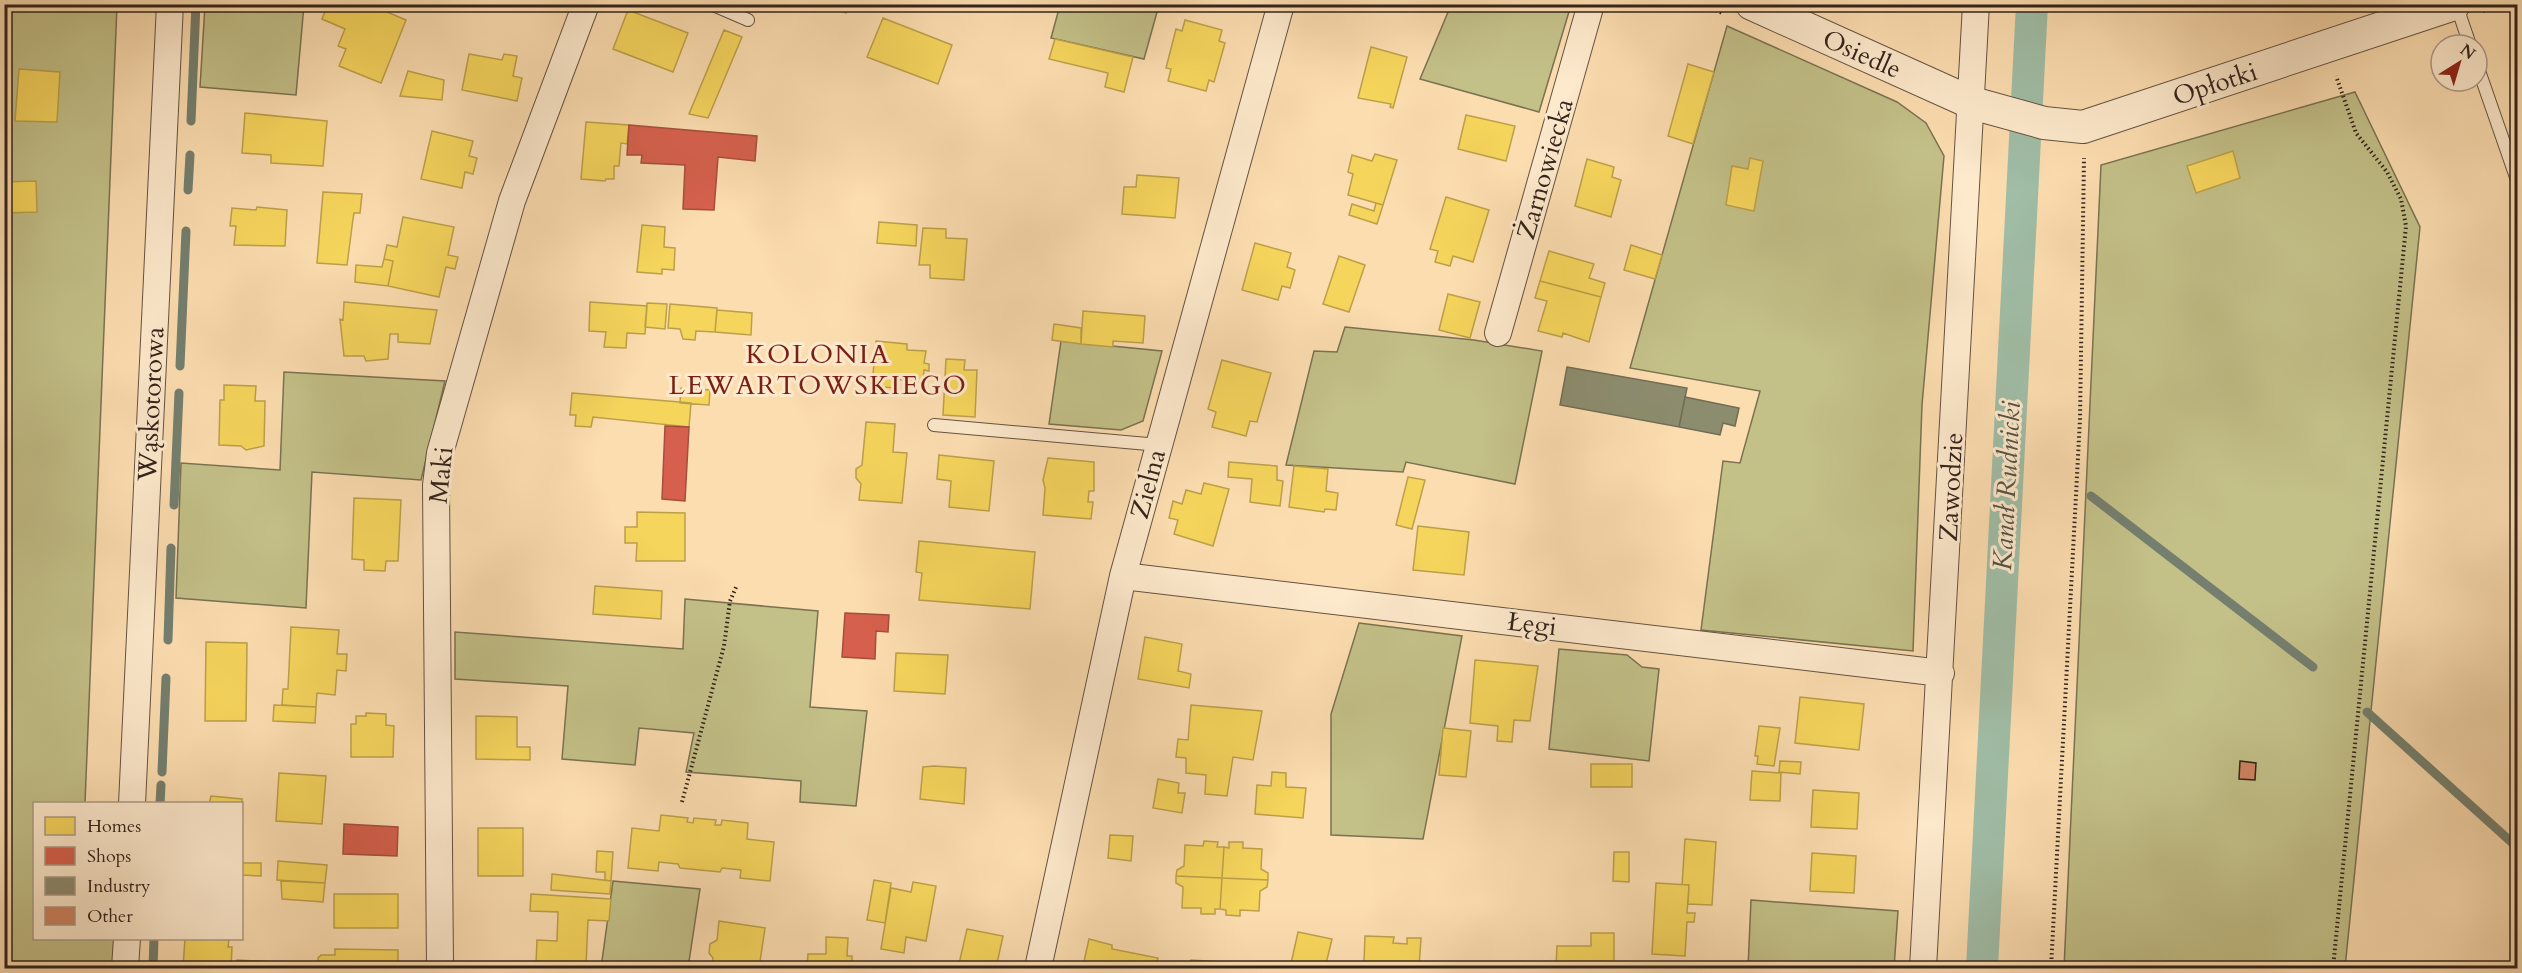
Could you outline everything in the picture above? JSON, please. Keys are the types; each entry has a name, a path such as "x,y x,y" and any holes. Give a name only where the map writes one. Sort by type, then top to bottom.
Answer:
{"street":[{"name":"Wąskotorowa","path":"132,802 170,4"},
{"name":"Maki","path":"440,969 436,497 440,453 512,201 586,4"},
{"name":"Zielna","path":"1038,969 1123,576 1281,4"},
{"name":"Żarnowiecka","path":"1498,333 1591,4"},
{"name":"Zawodzie","path":"1923,969 1976,4"},
{"name":"Opłotki","path":"1972,103 2043,123 2083,127 2456,4"},
{"name":"Osiedle","path":"1739,9 1972,103"},
{"name":"Łęgi","path":"1123,576 1941,673"},
{"path":"125,969 127,940"}],"lane":[{"path":"711,4 748,20"},
{"path":"2456,4 2466,33"},
{"path":"2486,93 2517,183"},
{"path":"934,425 1159,445"}],"path":[{"path":"1704,4 1739,9"},
{"path":"2326,47 2356,133 2387,172 2401,199 2406,226 2332,969"},
{"path":"2051,969 2080,419 2084,218 2083,127"},
{"path":"682,802 724,646 730,601 738,585"}],"shaded area":[{"path":"5,5 117,5 85,802 33,802 33,940 119,940 117,968 5,968"},
{"path":"205,5 304,5 296,95 200,87"},
{"path":"1060,5 1169,5 1157,12 1144,59 1051,38"},
{"path":"1451,5 1571,5 1539,112 1420,79"},
{"path":"1727,26 1897,102 1926,123 1944,156 1922,405 1913,651 1701,630 1723,461 1740,463 1760,391 1630,368"},
{"path":"2355,92 2420,227 2345,968 2064,968 2101,165"},
{"path":"1345,327 1474,340 1542,351 1515,484 1406,462 1403,472 1286,465 1314,351 1337,352"},
{"path":"1061,341 1162,351 1143,421 1121,430 1049,424"},
{"path":"284,372 445,381 421,480 312,472 306,608 176,598 181,463 280,470"},
{"path":"685,599 818,611 810,707 867,711 856,806 800,802 801,781 686,772 694,733 639,728 635,765 562,759 568,686 455,679 455,632 683,649"},
{"path":"1359,623 1462,636 1423,839 1331,835 1331,714"},
{"path":"1559,649 1627,655 1642,667 1659,669 1649,761 1549,749"},
{"path":"613,881 700,889 688,968 601,968"},
{"path":"1751,900 1898,911 1894,968 1748,968"}],"building: Homes":[{"path":"328,4 368,4 406,20 381,83 339,66 346,49 338,46 345,29 322,19"},
{"path":"840,4 858,4 857,8 849,5 846,13 838,10"},
{"path":"628,10 688,33 673,72 613,49"},
{"path":"883,18 952,45 938,84 867,57"},
{"path":"1185,20 1222,30 1219,41 1225,43 1214,82 1209,80 1206,91 1168,81 1171,69 1166,68 1176,29 1182,31"},
{"path":"724,30 742,37 708,118 689,114"},
{"path":"1055,39 1133,57 1124,92 1105,87 1108,73 1049,59"},
{"path":"1371,47 1407,57 1393,108 1390,107 1391,104 1358,98"},
{"path":"469,54 502,60 504,54 517,56 513,76 522,78 517,101 462,90"},
{"path":"1688,64 1714,72 1693,144 1668,136"},
{"path":"19,69 60,72 57,122 15,121"},
{"path":"408,71 444,80 442,100 400,96"},
{"path":"245,113 327,121 323,166 271,163 271,155 242,153"},
{"path":"1466,115 1515,126 1506,161 1458,149"},
{"path":"586,122 629,125 627,144 621,143 619,166 614,166 614,179 605,181 581,179"},
{"path":"432,131 473,141 469,156 477,158 473,174 465,172 462,188 421,179"},
{"path":"2233,151 2240,178 2196,193 2187,166"},
{"path":"1375,154 1397,160 1383,205 1348,195 1353,174 1348,172 1352,155 1372,161"},
{"path":"1750,158 1763,161 1754,211 1726,205 1732,166 1748,169"},
{"path":"1587,159 1614,167 1612,177 1621,180 1611,217 1575,206"},
{"path":"1137,175 1179,178 1175,218 1122,214 1124,187 1136,187"},
{"path":"36,181 37,212 4,213 4,182"},
{"path":"323,192 362,194 360,213 354,213 347,265 317,263"},
{"path":"1446,197 1489,210 1473,262 1453,256 1450,266 1435,262 1438,251 1430,249"},
{"path":"1376,203 1383,205 1377,224 1349,215 1352,204 1374,211"},
{"path":"257,207 287,210 285,246 234,245 236,226 230,226 232,208 256,210"},
{"path":"403,217 454,227 448,255 458,257 455,269 446,267 439,297 388,286 393,261 384,259 387,245 397,247"},
{"path":"879,222 917,225 916,246 877,243"},
{"path":"642,225 665,227 664,247 675,248 674,270 662,269 662,274 637,272"},
{"path":"923,228 946,229 946,238 967,239 964,280 930,278 930,265 919,265"},
{"path":"1255,243 1291,253 1287,267 1295,270 1290,288 1282,286 1278,300 1242,290"},
{"path":"1631,245 1662,255 1655,279 1624,270"},
{"path":"1549,251 1594,264 1589,278 1605,283 1601,297 1540,281"},
{"path":"1339,256 1365,265 1349,312 1323,304"},
{"path":"384,259 393,261 388,286 355,282 356,265 382,267"},
{"path":"1540,281 1601,297 1589,342 1563,333 1562,337 1538,331 1547,301 1535,298"},
{"path":"1448,294 1480,302 1470,338 1439,330"},
{"path":"344,302 437,310 430,344 398,342 398,334 390,334 388,359 366,361 364,356 344,356 340,319 343,320"},
{"path":"590,302 647,306 645,334 627,333 626,348 604,347 606,332 589,331"},
{"path":"647,303 667,304 665,329 645,327"},
{"path":"670,304 717,308 715,332 696,331 695,340 683,339 680,329 668,328"},
{"path":"717,310 752,313 751,335 715,332"},
{"path":"1083,311 1145,316 1143,343 1113,341 1113,347 1081,344"},
{"path":"1054,324 1081,328 1081,344 1052,340"},
{"path":"876,341 907,344 907,350 926,351 924,363 929,364 929,371 924,370 923,382 895,379 894,388 872,386"},
{"path":"946,359 965,360 964,370 977,370 975,417 943,415"},
{"path":"1222,360 1271,373 1257,422 1250,421 1246,436 1212,427 1216,412 1208,409"},
{"path":"224,385 256,386 255,401 265,401 264,446 246,450 241,446 219,445 220,400 224,400"},
{"path":"681,388 710,390 709,405 680,403"},
{"path":"572,393 691,403 689,427 593,417 591,427 575,426 576,415 570,415"},
{"path":"866,422 895,424 893,452 907,453 902,503 859,500 861,484 856,478 856,469 862,465"},
{"path":"939,455 994,461 989,511 949,507 951,481 937,479"},
{"path":"1048,458 1094,462 1094,491 1089,491 1088,502 1093,502 1091,519 1043,515 1045,488 1043,480"},
{"path":"1229,462 1277,466 1277,480 1283,481 1280,506 1250,502 1252,479 1228,477"},
{"path":"1294,466 1328,469 1326,491 1338,493 1336,510 1325,509 1324,512 1289,507"},
{"path":"1408,477 1425,480 1412,529 1396,525"},
{"path":"1204,483 1229,489 1213,546 1174,534 1178,520 1169,518 1173,501 1182,504 1186,490 1201,494"},
{"path":"354,498 401,500 398,561 386,561 385,571 364,570 364,560 352,559"},
{"path":"637,512 685,513 685,561 636,561 637,543 625,543 625,527 637,527"},
{"path":"1418,526 1469,532 1464,575 1413,570"},
{"path":"919,541 1035,552 1030,609 919,600 922,573 916,572"},
{"path":"595,586 662,591 661,619 593,614"},
{"path":"291,627 339,630 337,654 347,654 346,671 337,670 335,695 317,693 316,707 282,705 283,689 288,689"},
{"path":"1145,637 1182,644 1178,671 1191,674 1189,688 1138,679"},
{"path":"206,642 247,643 246,721 205,721"},
{"path":"896,653 948,655 945,694 894,691"},
{"path":"1475,660 1538,666 1530,721 1514,720 1512,742 1497,741 1498,726 1470,723"},
{"path":"1800,697 1864,704 1859,750 1795,743"},
{"path":"274,705 316,707 315,723 273,721"},
{"path":"1191,705 1262,711 1253,760 1233,757 1227,796 1205,794 1206,775 1186,773 1186,758 1176,757 1178,739 1188,740"},
{"path":"366,713 386,714 386,725 394,726 393,757 351,757 351,724 356,724 356,716 366,716"},
{"path":"476,716 517,717 517,747 530,747 530,760 476,759"},
{"path":"1759,726 1780,728 1774,766 1757,764 1758,756 1755,756"},
{"path":"1443,728 1471,731 1466,777 1439,775"},
{"path":"1780,761 1801,762 1800,774 1779,772"},
{"path":"1591,764 1632,764 1632,787 1591,787"},
{"path":"923,767 966,768 964,804 920,799"},
{"path":"1752,771 1781,773 1780,801 1750,800"},
{"path":"1272,772 1286,773 1286,787 1306,788 1303,818 1255,814 1257,785 1271,786"},
{"path":"279,773 326,776 322,824 276,821"},
{"path":"1158,779 1179,783 1178,793 1185,793 1182,813 1153,808"},
{"path":"1813,790 1859,793 1857,829 1811,827"},
{"path":"211,796 242,799 242,802 210,802"},
{"path":"661,815 688,818 687,822 693,823 694,818 716,820 715,825 721,825 722,820 748,823 747,839 774,842 770,881 740,878 741,870 722,868 720,872 680,868 678,864 659,862 658,871 628,868 632,828 659,831"},
{"path":"478,828 523,828 523,876 478,876"},
{"path":"1110,835 1133,836 1131,861 1108,858"},
{"path":"1685,839 1716,842 1712,905 1688,904 1689,885 1682,885"},
{"path":"1204,841 1218,842 1217,847 1224,847 1222,878 1176,876 1177,870 1184,866 1185,845 1203,846"},
{"path":"1229,842 1243,842 1243,848 1262,849 1261,869 1268,873 1268,880 1222,878 1224,847 1229,848"},
{"path":"597,851 613,852 611,881 605,880 605,872 596,872"},
{"path":"1614,852 1629,852 1629,882 1613,881"},
{"path":"1812,853 1856,856 1854,893 1810,891"},
{"path":"278,861 327,865 325,883 277,880"},
{"path":"243,863 261,863 261,876 243,875"},
{"path":"552,874 611,881 610,894 551,890"},
{"path":"1176,876 1222,878 1220,909 1215,909 1215,914 1201,914 1201,908 1182,908 1183,887 1176,883"},
{"path":"1222,878 1268,880 1267,887 1260,891 1259,911 1240,910 1240,916 1226,915 1226,910 1220,909"},
{"path":"874,880 891,883 885,923 867,920"},
{"path":"281,881 325,883 323,902 282,899"},
{"path":"913,882 936,886 926,941 906,937 904,953 881,949 891,888 911,892"},
{"path":"1656,883 1689,885 1687,913 1695,913 1694,922 1687,922 1685,956 1652,954"},
{"path":"334,894 398,894 398,928 334,928"},
{"path":"531,894 611,899 609,921 588,920 586,966 536,963 537,940 557,941 558,912 530,911"},
{"path":"719,921 765,928 759,968 712,968 713,958 709,953 710,944 717,940"},
{"path":"967,929 1003,936 996,968 958,968"},
{"path":"1298,932 1332,939 1325,968 1290,968"},
{"path":"1591,933 1614,933 1614,968 1556,968 1557,946 1591,946"},
{"path":"1365,936 1394,937 1393,943 1407,944 1407,938 1421,938 1419,968 1368,968 1369,962 1364,962"},
{"path":"826,937 848,938 847,956 852,956 852,968 807,968 808,954 826,954"},
{"path":"1089,939 1112,945 1112,949 1158,958 1155,968 1086,968 1083,966"},
{"path":"185,940 229,940 228,947 232,947 231,968 183,968"},
{"path":"335,949 398,950 398,968 318,967 318,958 321,955 335,955"},
{"path":"237,960 278,962 277,968 236,968"},
{"path":"1191,960 1222,962 1222,968 1190,968"}],"building: Shops":[{"path":"629,125 757,136 755,161 718,157 714,210 683,209 685,165 641,163 642,155 627,155"},
{"path":"665,426 689,427 685,501 662,499"},
{"path":"845,613 889,615 888,632 876,631 875,659 842,657"},
{"path":"344,824 398,827 397,856 343,854"}],"building: Industry":[{"path":"1567,367 1687,388 1679,427 1560,405"},
{"path":"1685,397 1739,408 1735,426 1723,423 1720,435 1679,427"}],"building: Other":[{"path":"2240,761 2256,763 2255,780 2239,779"}],"waterway":[{"path":"191,121 196,4"},
{"name":"Kanał Rudnicki","path":"1982,968 2032,4"},
{"path":"188,190 190,155"},
{"path":"180,366 186,231"},
{"path":"174,505 179,393"},
{"path":"2091,496 2313,667"},
{"path":"168,640 171,548"},
{"path":"162,772 166,678"},
{"path":"2367,712 2518,848"},
{"path":"160,802 161,785"},
{"path":"153,968 154,940"}],"district":[{"name":"KOLONIA LEWARTOWSKIEGO","path":"818,370"}]}
